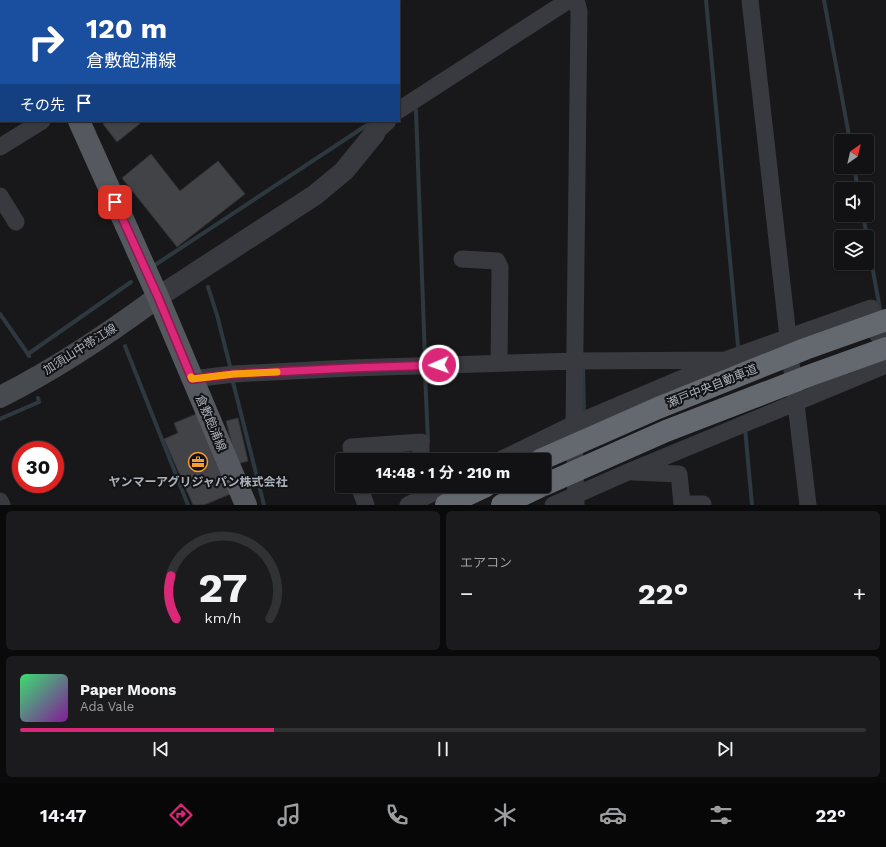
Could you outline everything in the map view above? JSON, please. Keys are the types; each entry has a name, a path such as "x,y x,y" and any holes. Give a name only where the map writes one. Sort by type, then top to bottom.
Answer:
{"highway":[{"name":"瀬戸中央自動車道","path":"551,455 665,405 805,349 871,313"},
{"name":"瀬戸中央自動車道","path":"551,482 666,431 886,348"},
{"path":"446,505 471,493"},
{"path":"502,505 527,493"}],"main road":[{"name":"倉敷飽浦線","path":"79,122 158,297 246,505"},
{"name":"加須山中帯江線","path":"0,397 62,362 105,335 158,297"}],"street":[{"path":"400,109 569,0"},
{"path":"576,0 579,11 582,421 580,495"},
{"path":"750,0 808,505"},
{"path":"0,147 40,122"},
{"path":"158,297 315,195 344,171 381,127"},
{"path":"0,196 16,222"},
{"path":"462,259 497,261 500,267 499,363"},
{"path":"515,453 582,421 725,360 788,337 871,313 879,336 886,340"},
{"path":"192,379 231,374 350,368 581,361 725,360"},
{"path":"553,505 580,495 628,472 886,365"},
{"path":"352,453 351,447 421,442 421,453"},
{"path":"628,472 679,474 682,504 703,505"},
{"path":"362,493 366,505"},
{"path":"416,497 427,493"},
{"path":"0,501 2,505"}],"building":[{"path":"106,122 142,122 117,142 103,124"},
{"path":"151,154 180,191 218,161 245,194 177,247 122,178"},
{"path":"199,413 233,493 204,505 193,505 164,439 178,433 174,423"},
{"path":"238,418 248,461 237,464 226,421"}],"waterway":[{"path":"706,0 738,346"},
{"path":"824,0 849,134"},
{"path":"416,110 425,359"},
{"path":"155,265 371,122"},
{"path":"855,174 857,182"},
{"path":"864,222 881,315"},
{"path":"29,356 28,354 131,282"},
{"path":"208,287 231,370"},
{"path":"0,314 28,354"},
{"path":"125,346 188,505"},
{"path":"583,364 584,415"},
{"path":"425,374 428,441"},
{"path":"232,378 264,505"},
{"path":"0,419 39,402 38,398"},
{"path":"745,428 752,505"}],"slow traffic":[{"path":"191,377 192,379 234,374 277,372"}],"place":[{"name":"ヤンマーアグリジャパン株式会社","path":"198,462"}],"route":[{"path":"115,202 158,297 192,379 234,374 439,365"}]}
